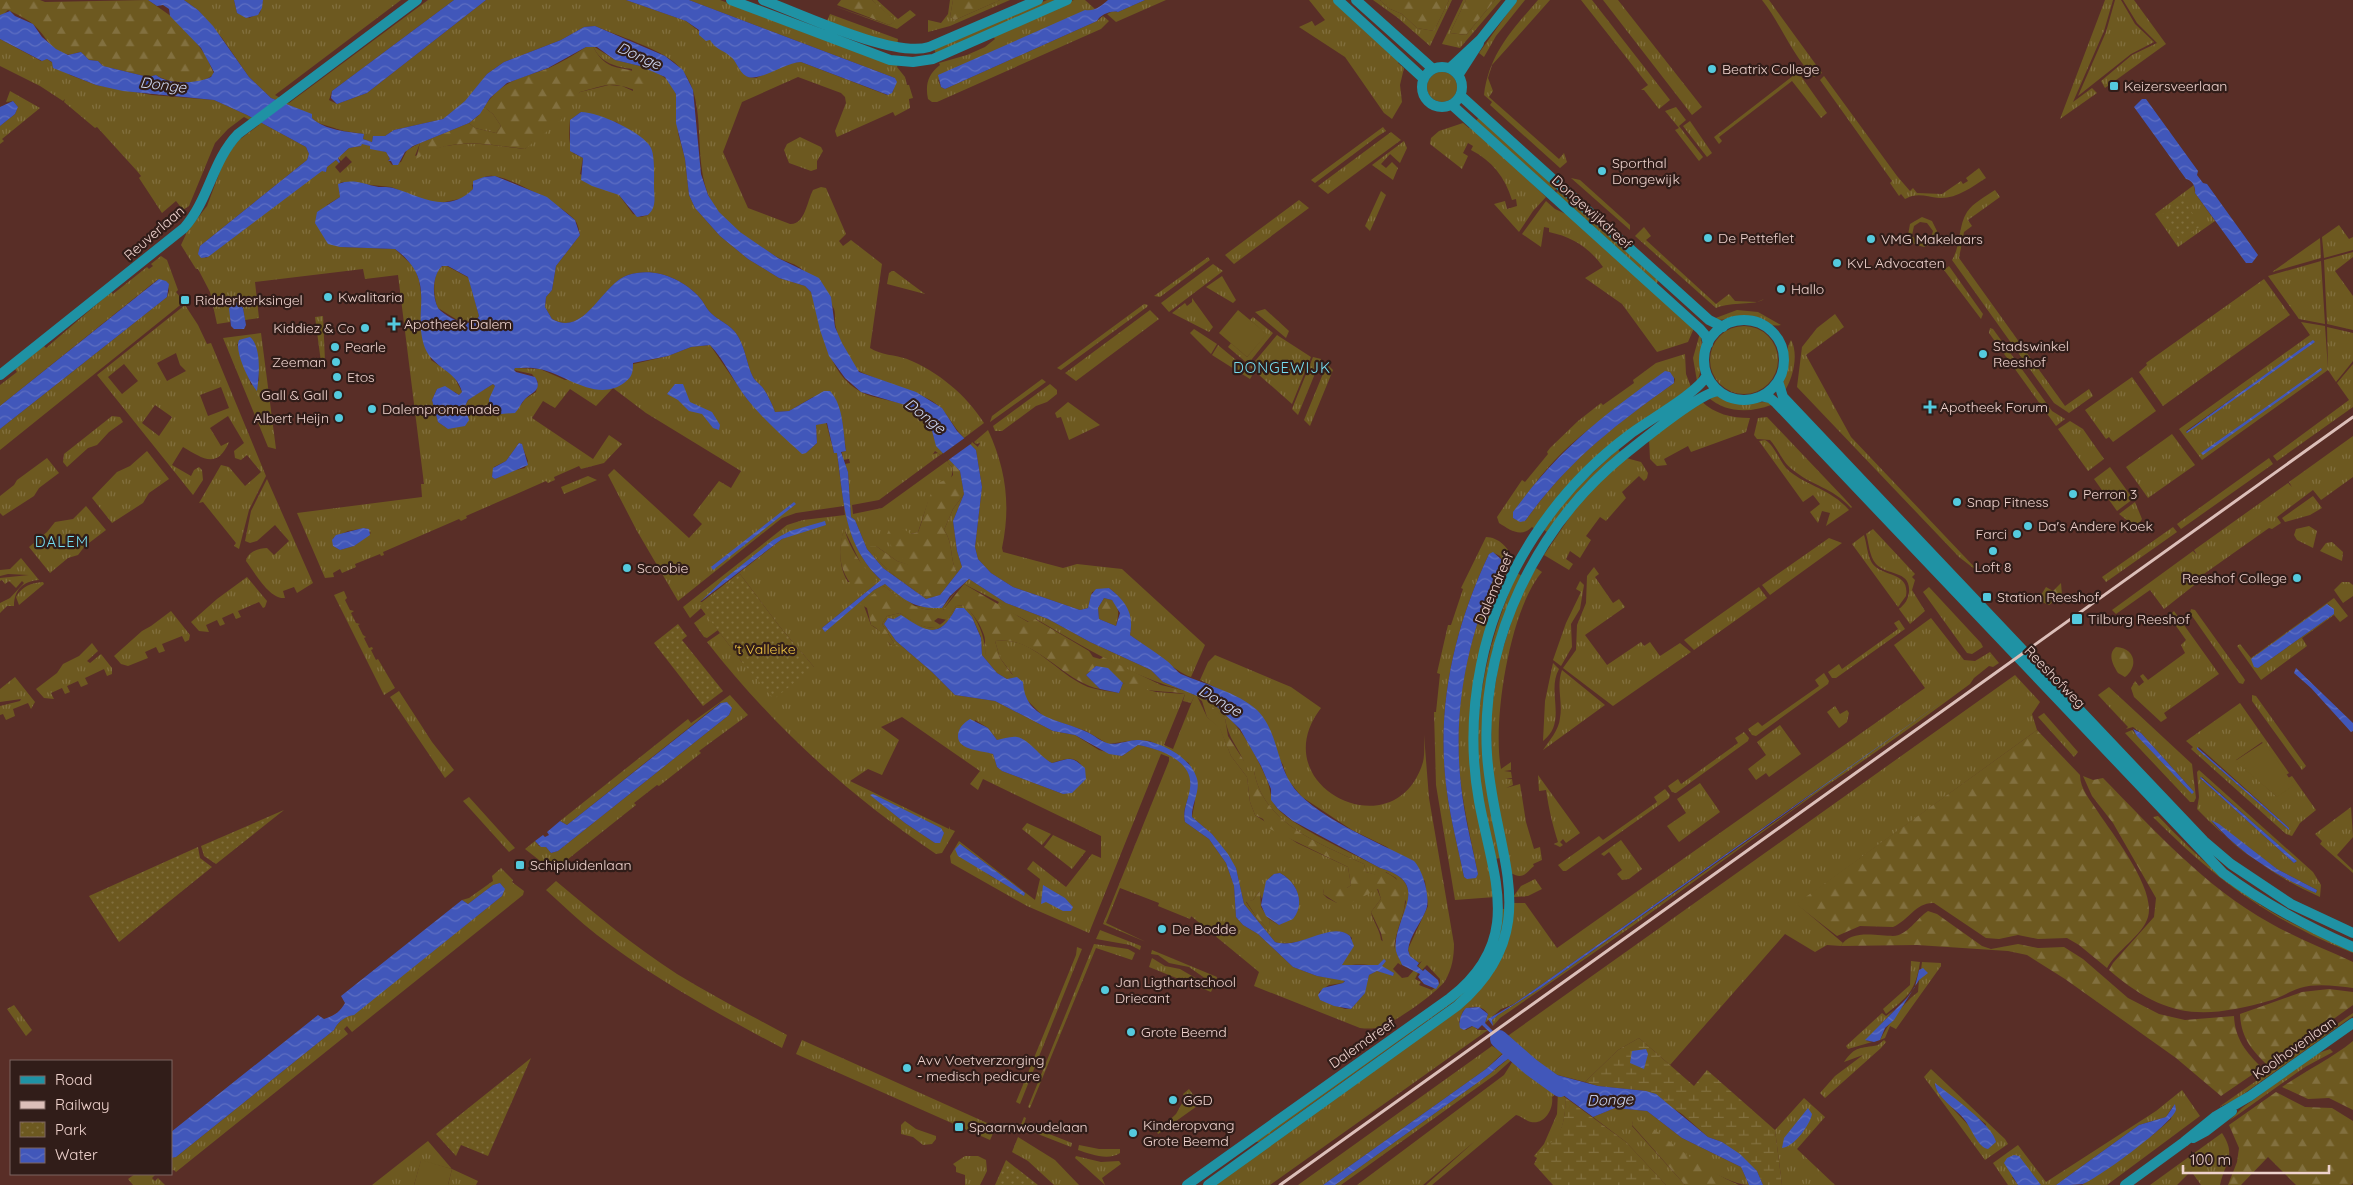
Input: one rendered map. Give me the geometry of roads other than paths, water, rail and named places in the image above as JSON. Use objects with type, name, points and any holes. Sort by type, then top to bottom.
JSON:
[{"type":"street","name":"Reuverlaan","points":[[0,375],[184,228],[200,208],[228,145],[252,124],[417,0]]},
{"type":"street","points":[[731,0],[890,60],[913,62],[933,59],[1067,0]]},
{"type":"street","points":[[763,0],[882,45],[913,50],[929,47],[1038,0]]},
{"type":"street","points":[[1338,0],[1424,79]]},
{"type":"street","points":[[1356,0],[1433,69]]},
{"type":"street","points":[[1450,68],[1480,40],[1512,0]]},
{"type":"street","points":[[1459,74],[1475,51],[1480,40]]},
{"type":"street","points":[[1450,68],[1459,74],[1463,85],[1461,96],[1452,105],[1439,107],[1430,104],[1423,94],[1424,79],[1433,69],[1450,68]]},
{"type":"street","name":"Dongewijkdreef","points":[[1461,96],[1709,320],[1723,327]]},
{"type":"street","name":"Dongewijkdreef","points":[[1452,105],[1700,329],[1706,336],[1708,344]]},
{"type":"street","points":[[1748,321],[1761,324],[1772,332],[1781,347],[1784,360],[1778,380],[1771,390],[1761,396],[1739,400],[1718,391],[1707,376],[1704,359],[1708,344],[1723,327],[1735,322],[1748,321]]},
{"type":"street","name":"Dalemdreef","points":[[1187,1185],[1466,985],[1484,963],[1494,940],[1499,920],[1497,888],[1479,800],[1473,730],[1481,665],[1493,621],[1526,549],[1549,514],[1574,484],[1628,435],[1698,386],[1707,376]]},
{"type":"street","name":"Reeshofweg","points":[[1778,380],[1783,397],[2204,841],[2259,885],[2291,904],[2353,933]]},
{"type":"street","name":"Dalemdreef","points":[[1208,1185],[1450,1012],[1474,992],[1494,966],[1505,942],[1510,921],[1509,886],[1492,798],[1487,734],[1495,664],[1511,609],[1548,538],[1583,493],[1610,466],[1636,446],[1704,396],[1718,391]]},
{"type":"street","name":"Reeshofweg","points":[[1761,396],[1770,398],[1776,403],[2223,873],[2251,894],[2284,914],[2353,946]]},
{"type":"street","points":[[1497,888],[1509,886]]},
{"type":"street","name":"Koolhovenlaan","points":[[2125,1185],[2216,1116],[2250,1096],[2353,1023]]},
{"type":"water","points":[[148,0],[184,0],[198,10],[213,26],[249,77],[271,98],[312,114],[312,118],[323,125],[336,130],[364,134],[363,139],[372,142],[373,136],[385,136],[394,130],[443,119],[465,101],[487,74],[504,62],[561,40],[584,27],[595,26],[665,56],[683,70],[693,90],[701,174],[708,195],[719,212],[740,232],[778,258],[819,278],[831,297],[835,327],[859,372],[916,392],[942,408],[957,431],[976,450],[982,487],[975,547],[978,559],[991,573],[1013,587],[1080,610],[1088,608],[1091,595],[1096,589],[1109,588],[1125,603],[1128,609],[1131,621],[1130,635],[1163,658],[1181,674],[1240,698],[1257,710],[1269,726],[1285,773],[1299,794],[1329,817],[1414,861],[1417,865],[1428,899],[1426,910],[1411,939],[1408,950],[1410,956],[1419,963],[1417,966],[1423,971],[1425,969],[1438,980],[1439,984],[1436,989],[1424,984],[1418,977],[1420,974],[1402,965],[1396,951],[1396,939],[1407,903],[1408,893],[1405,883],[1397,875],[1380,868],[1293,821],[1278,809],[1271,800],[1271,789],[1261,766],[1240,729],[1212,702],[1163,682],[1151,670],[1090,642],[1048,619],[1006,603],[969,579],[950,596],[942,608],[924,607],[911,603],[885,584],[874,590],[825,632],[822,628],[881,580],[868,566],[852,536],[844,504],[837,453],[834,453],[827,423],[816,425],[817,443],[806,453],[802,454],[773,428],[753,406],[710,345],[691,347],[668,356],[633,363],[632,374],[627,381],[613,388],[603,390],[592,389],[539,369],[515,368],[516,372],[535,377],[538,385],[536,390],[525,399],[515,413],[501,414],[490,409],[489,399],[495,386],[493,384],[468,400],[465,406],[469,420],[465,426],[448,429],[438,422],[432,400],[437,389],[445,386],[459,395],[462,392],[455,379],[433,360],[425,348],[421,334],[420,285],[416,273],[408,261],[395,249],[340,247],[328,244],[315,223],[317,212],[340,197],[338,184],[355,182],[376,187],[391,187],[424,199],[444,202],[463,197],[473,189],[473,181],[495,176],[547,197],[575,220],[580,235],[556,266],[552,290],[546,297],[545,307],[552,319],[564,323],[584,316],[610,288],[628,275],[648,272],[657,273],[685,285],[700,298],[713,315],[736,333],[753,377],[765,391],[775,412],[789,411],[824,391],[830,391],[835,397],[843,428],[846,451],[841,452],[848,472],[851,517],[855,520],[867,549],[883,568],[926,599],[940,595],[962,567],[957,551],[953,521],[964,494],[960,471],[936,446],[931,427],[923,415],[905,405],[861,392],[845,378],[829,356],[820,330],[811,292],[805,286],[779,278],[748,259],[720,236],[695,208],[689,195],[685,159],[676,123],[676,94],[665,77],[640,66],[615,60],[597,47],[586,47],[548,68],[507,83],[490,98],[480,114],[469,123],[413,146],[405,152],[398,165],[393,165],[391,161],[388,161],[390,159],[386,152],[370,149],[370,146],[362,144],[361,146],[349,148],[338,158],[339,163],[336,160],[327,167],[326,172],[322,171],[208,257],[201,258],[198,254],[200,246],[307,160],[309,154],[306,147],[247,115],[214,100],[123,91],[96,85],[53,68],[52,62],[47,59],[42,61],[0,39],[0,15],[10,11],[15,16],[33,24],[42,37],[56,49],[68,55],[81,52],[89,60],[98,61],[103,66],[148,77],[156,75],[168,81],[190,82],[211,77],[214,72],[201,48],[170,16],[169,9],[163,5],[157,6]],"holes":[[[442,266],[448,266],[468,277],[479,316],[476,321],[472,323],[461,322],[446,315],[438,308],[434,286],[436,275]],[[1104,598],[1112,600],[1120,613],[1116,626],[1099,619],[1098,608]]]},
{"type":"water","points":[[234,0],[263,0],[262,8],[258,15],[246,18],[237,13]]},
{"type":"water","points":[[454,0],[486,0],[367,93],[337,104],[331,98],[332,91]]},
{"type":"water","points":[[626,0],[689,0],[895,78],[897,82],[892,93],[888,95],[801,62],[757,77],[746,76],[731,57],[715,46],[710,40],[706,41],[699,35],[699,30],[686,21]]},
{"type":"water","points":[[1108,0],[1145,0],[1118,12],[1106,13],[1097,21],[945,89],[941,87],[938,75],[1085,10],[1095,9]]},
{"type":"water","points":[[2142,99],[2146,99],[2198,171],[2197,175],[2203,183],[2207,184],[2258,255],[2252,263],[2246,263],[2195,193],[2193,184],[2186,179],[2134,107]]},
{"type":"water","points":[[13,101],[18,107],[15,114],[0,126],[0,107]]},
{"type":"water","points":[[581,112],[609,119],[620,124],[640,136],[651,148],[654,161],[654,202],[653,209],[648,215],[637,217],[619,195],[592,186],[581,180],[583,158],[570,151],[570,120]]},
{"type":"water","points":[[159,279],[169,284],[167,297],[0,429],[0,406]]},
{"type":"water","points":[[236,302],[243,308],[246,325],[244,329],[234,329],[231,326],[229,308]]},
{"type":"water","points":[[250,337],[254,342],[258,355],[257,391],[246,374],[240,359],[238,345],[239,340]]},
{"type":"water","points":[[2313,340],[2315,342],[2186,432]]},
{"type":"water","points":[[2321,368],[2322,370],[2203,455],[2201,453]]},
{"type":"water","points":[[1665,371],[1670,372],[1674,378],[1674,383],[1612,429],[1594,445],[1558,480],[1525,521],[1520,522],[1513,518],[1513,512],[1530,490],[1565,452],[1601,419]]},
{"type":"water","points":[[675,384],[683,384],[690,402],[712,412],[720,425],[719,430],[713,428],[702,414],[689,411],[678,400],[667,394]]},
{"type":"water","points":[[519,443],[522,444],[528,465],[495,479],[492,477],[493,468],[506,461]]},
{"type":"water","points":[[794,502],[796,504],[713,570],[711,567]]},
{"type":"water","points":[[825,521],[826,525],[782,539],[700,602],[723,580],[773,540],[790,531]]},
{"type":"water","points":[[363,528],[369,529],[370,535],[354,546],[340,550],[333,546],[332,540],[336,535]]},
{"type":"water","points":[[1493,552],[1502,560],[1480,614],[1472,642],[1461,698],[1459,756],[1462,796],[1478,874],[1476,878],[1467,879],[1464,877],[1446,788],[1444,718],[1452,662],[1459,634],[1477,580],[1489,554]]},
{"type":"water","points":[[2327,604],[2334,609],[2334,614],[2258,668],[2254,667],[2251,659]]},
{"type":"water","points":[[956,608],[964,608],[972,617],[981,638],[982,655],[997,673],[1007,679],[1017,677],[1023,682],[1025,695],[1037,711],[1087,732],[1107,743],[1114,744],[1137,740],[1154,743],[1172,750],[1187,762],[1198,781],[1192,817],[1212,834],[1228,854],[1236,868],[1244,904],[1275,942],[1295,942],[1334,931],[1342,932],[1350,936],[1354,946],[1342,965],[1378,965],[1384,959],[1386,961],[1382,966],[1394,973],[1393,976],[1377,971],[1369,975],[1365,993],[1351,1009],[1334,1006],[1320,1000],[1318,995],[1323,988],[1345,981],[1317,976],[1293,967],[1258,934],[1243,925],[1236,917],[1234,886],[1226,863],[1209,839],[1185,822],[1184,813],[1190,788],[1190,778],[1187,770],[1181,763],[1156,749],[1138,745],[1122,756],[1109,754],[1075,735],[1053,731],[995,701],[955,695],[896,641],[884,624],[888,618],[894,619],[901,615],[925,629],[938,629],[950,618]]},
{"type":"water","points":[[1096,666],[1108,668],[1123,683],[1119,693],[1100,689],[1086,675]]},
{"type":"water","points":[[2296,668],[2353,723],[2353,731],[2351,732],[2311,688],[2294,673]]},
{"type":"water","points":[[1947,698],[1539,989],[1498,1015],[1492,1020],[1493,1026],[1488,1019],[1514,1004]]},
{"type":"water","points":[[727,702],[732,708],[729,715],[558,851],[551,853],[546,847],[541,847],[535,841],[543,835],[545,837],[549,835],[547,832],[560,821],[567,825],[721,703]]},
{"type":"water","points":[[970,719],[988,728],[997,740],[1012,737],[1021,738],[1052,763],[1066,759],[1076,761],[1085,768],[1086,779],[1072,793],[1063,794],[1002,771],[997,767],[993,754],[966,747],[959,740],[959,730]]},
{"type":"water","points":[[2133,729],[2141,733],[2194,792],[2192,794],[2137,736]]},
{"type":"water","points":[[2197,747],[2289,828],[2289,830],[2197,749]]},
{"type":"water","points":[[2201,777],[2297,861],[2294,863]]},
{"type":"water","points":[[873,794],[941,828],[944,833],[940,843],[935,843],[905,823],[870,795]]},
{"type":"water","points":[[2211,820],[2219,824],[2277,869],[2317,890],[2316,893],[2273,871],[2246,853]]},
{"type":"water","points":[[960,844],[1025,893],[1024,896],[958,856],[955,849]]},
{"type":"water","points":[[1280,873],[1295,887],[1298,893],[1299,906],[1293,919],[1279,925],[1266,916],[1261,905],[1266,881],[1274,874]]},
{"type":"water","points":[[500,883],[505,889],[502,896],[354,1015],[342,1020],[334,1030],[176,1157],[172,1158],[172,1131],[318,1015],[324,1019],[336,1013],[345,1003],[341,996],[462,900],[468,904],[493,885]]},
{"type":"water","points":[[1043,885],[1065,898],[1073,907],[1071,911],[1063,911],[1046,902],[1041,904]]},
{"type":"water","points":[[1923,968],[1928,973],[1915,986],[1919,970]]},
{"type":"water","points":[[1912,991],[1894,1020],[1885,1028],[1880,1040],[1874,1042],[1865,1040],[1907,998]]},
{"type":"water","points":[[1479,1007],[1488,1014],[1485,1023],[1502,1040],[1518,1051],[1491,1073],[1335,1185],[1323,1185],[1486,1069],[1503,1054],[1504,1046],[1482,1025],[1478,1029],[1472,1026],[1464,1030],[1460,1028],[1461,1017],[1466,1008]]},
{"type":"water","points":[[1646,1049],[1648,1054],[1644,1069],[1630,1063],[1632,1051]]},
{"type":"water","points":[[1546,1072],[1598,1086],[1646,1091],[1656,1094],[1708,1137],[1722,1142],[1740,1154],[1757,1171],[1763,1185],[1749,1185],[1741,1167],[1682,1138],[1647,1111],[1615,1108],[1593,1117],[1540,1078]]},
{"type":"water","points":[[1935,1083],[1979,1119],[1993,1135],[1996,1142],[1988,1149],[1984,1148],[1964,1119],[1938,1093]]},
{"type":"water","points":[[2175,1104],[2176,1110],[2162,1127],[2104,1172],[2083,1184],[2056,1185],[2139,1125],[2166,1117]]},
{"type":"water","points":[[1808,1108],[1812,1114],[1805,1129],[1796,1140],[1787,1147],[1782,1148],[1784,1138]]},
{"type":"water","points":[[2014,1155],[2019,1156],[2041,1185],[2018,1185],[2004,1163],[2007,1158]]},
{"type":"waterway","name":"Donge","points":[[1499,1039],[1531,1067],[1560,1088]]},
{"type":"railway","points":[[1280,1185],[2353,417]]},
{"type":"place","name":"Beatrix College","points":[[1712,69]]},
{"type":"place","name":"Keizersveerlaan","points":[[2114,86]]},
{"type":"place","name":"Sporthal Dongewijk","points":[[1602,171]]},
{"type":"place","name":"De Petteflet","points":[[1708,238]]},
{"type":"place","name":"VMG Makelaars","points":[[1871,239]]},
{"type":"place","name":"KvL Advocaten","points":[[1837,263]]},
{"type":"place","name":"Hallo","points":[[1781,289]]},
{"type":"place","name":"Kwalitaria","points":[[328,297]]},
{"type":"place","name":"Ridderkerksingel","points":[[185,300]]},
{"type":"place","name":"Apotheek Dalem","points":[[394,324]]},
{"type":"place","name":"Kiddiez & Co","points":[[365,328]]},
{"type":"place","name":"Pearle","points":[[335,347]]},
{"type":"place","name":"Stadswinkel Reeshof","points":[[1983,354]]},
{"type":"place","name":"Zeeman","points":[[336,362]]},
{"type":"place","name":"Etos","points":[[337,377]]},
{"type":"place","name":"Gall & Gall","points":[[338,395]]},
{"type":"place","name":"Apotheek Forum","points":[[1930,407]]},
{"type":"place","name":"Dalempromenade","points":[[372,409]]},
{"type":"place","name":"Albert Heijn","points":[[339,418]]},
{"type":"place","name":"Perron 3","points":[[2073,494]]},
{"type":"place","name":"Snap Fitness","points":[[1957,502]]},
{"type":"place","name":"Da's Andere Koek","points":[[2028,526]]},
{"type":"place","name":"Farci","points":[[2017,534]]},
{"type":"place","name":"Loft 8","points":[[1993,551]]},
{"type":"place","name":"Scoobie","points":[[627,568]]},
{"type":"place","name":"Reeshof College","points":[[2297,578]]},
{"type":"place","name":"Station Reeshof","points":[[1987,597]]},
{"type":"place","name":"Tilburg Reeshof","points":[[2077,619]]},
{"type":"place","name":"Schipluidenlaan","points":[[520,865]]},
{"type":"place","name":"De Bodde","points":[[1162,929]]},
{"type":"place","name":"Jan Ligthartschool Driecant","points":[[1105,990]]},
{"type":"place","name":"Grote Beemd","points":[[1131,1032]]},
{"type":"place","name":"Avv Voetverzorging - medisch pedicure","points":[[907,1068]]},
{"type":"place","name":"GGD","points":[[1173,1100]]},
{"type":"place","name":"Spaarnwoudelaan","points":[[959,1127]]},
{"type":"place","name":"Kinderopvang Grote Beemd","points":[[1133,1133]]},
{"type":"district","name":"DONGEWIJK","points":[[1282,368]]},
{"type":"district","name":"DALEM","points":[[62,542]]},
{"type":"park label","name":"'t Valleike","points":[[765,649]]}]
